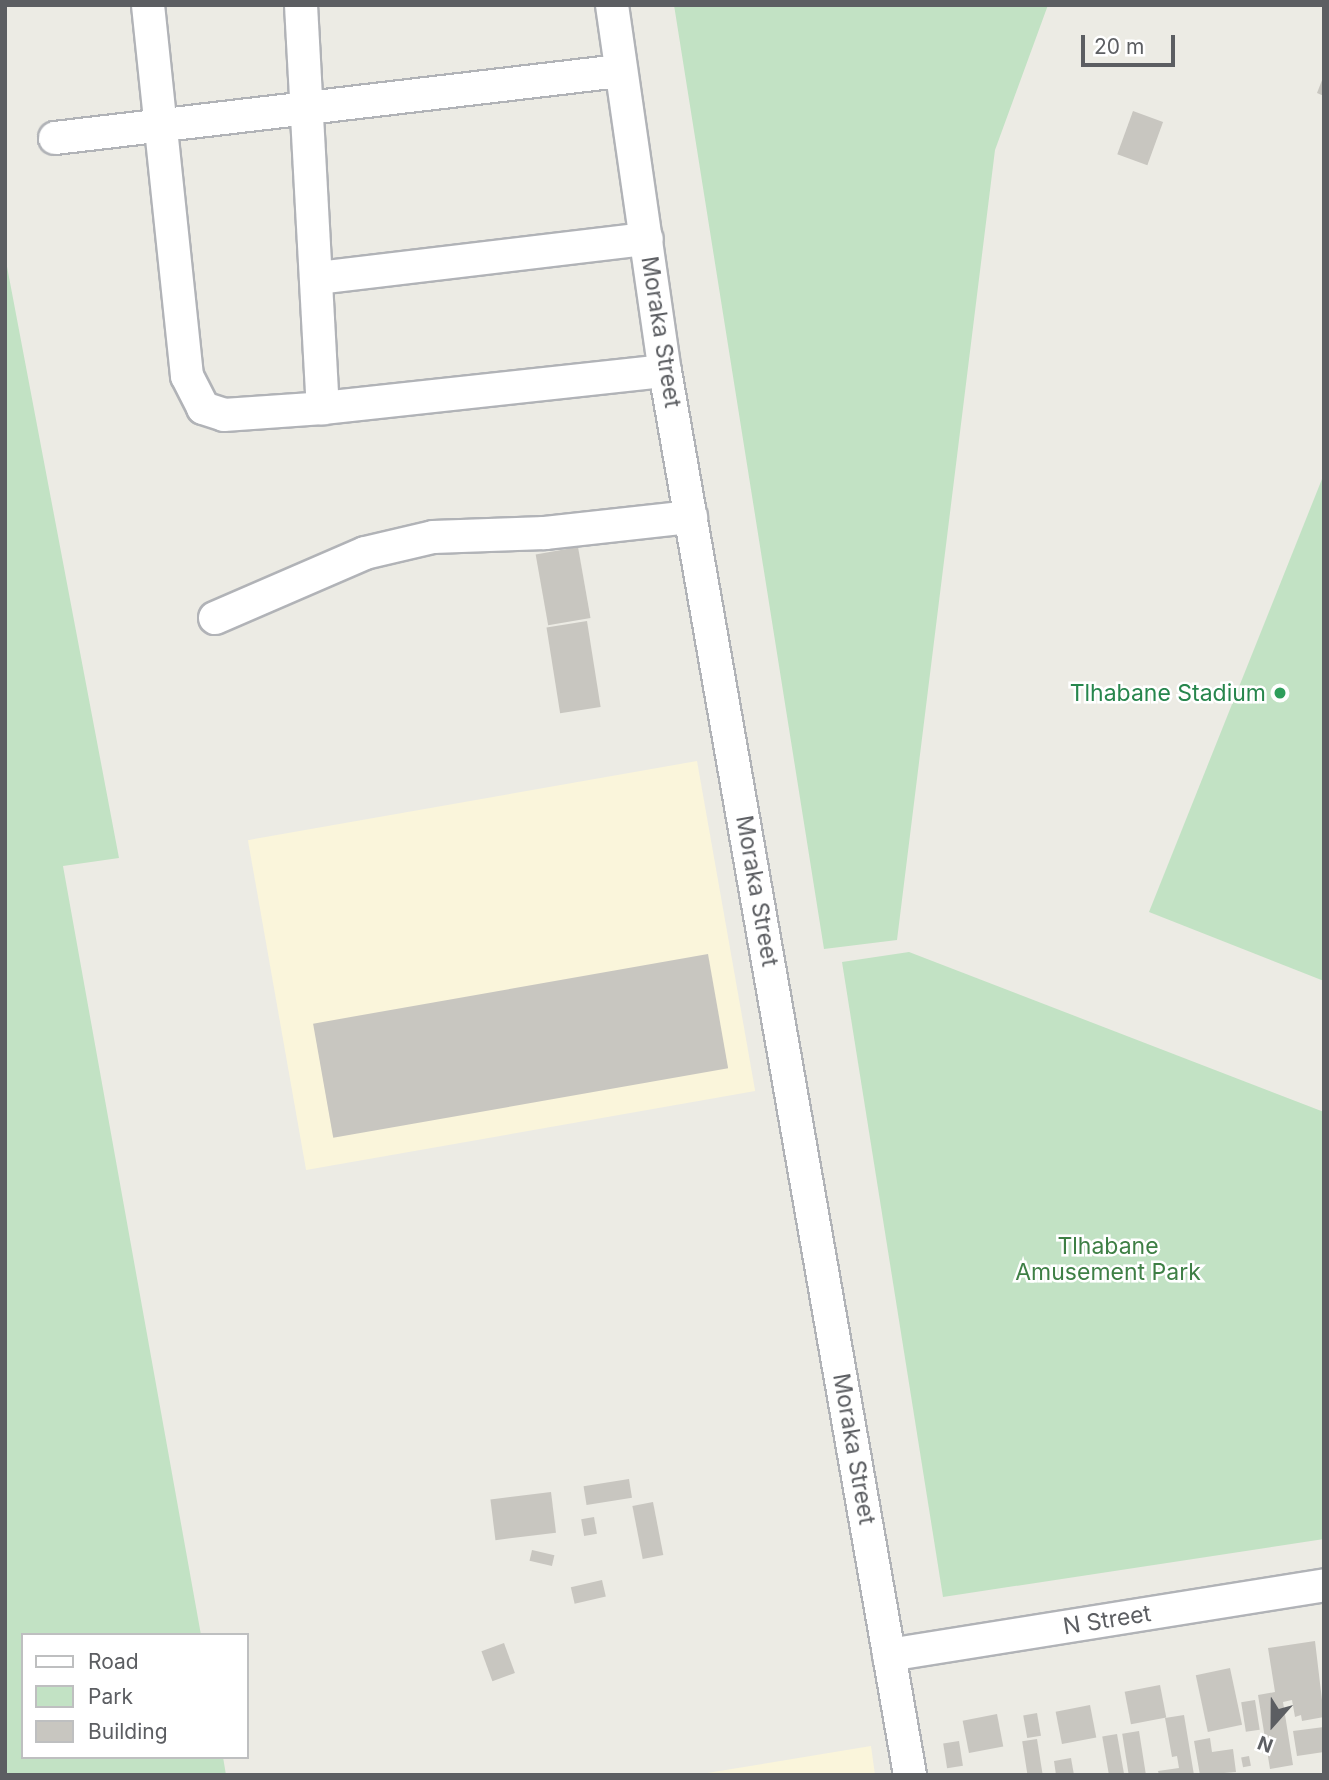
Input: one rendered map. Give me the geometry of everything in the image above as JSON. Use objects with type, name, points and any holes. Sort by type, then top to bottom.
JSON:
[{"type":"street","points":[[148,5],[187,376],[196,399],[203,408],[224,415],[323,408],[665,371]]},
{"type":"street","points":[[301,5],[323,408]]},
{"type":"street","name":"Moraka Street","points":[[611,5],[665,371],[910,1775]]},
{"type":"street","points":[[55,138],[619,71]]},
{"type":"street","points":[[318,278],[647,239]]},
{"type":"street","points":[[215,618],[365,553],[433,537],[545,533],[691,517]]},
{"type":"street","name":"N Street","points":[[889,1655],[1324,1585]]},
{"type":"shaded area","points":[[697,761],[755,1091],[306,1170],[248,840]]},
{"type":"shaded area","points":[[871,1746],[875,1775],[695,1775]]},
{"type":"green space","points":[[674,5],[1048,5],[995,150],[897,940],[824,949]]},
{"type":"green space","points":[[5,256],[119,858],[63,866],[201,1633],[21,1633],[21,1759],[223,1759],[226,1775],[5,1775]]},
{"type":"green space","name":"Tlhabane Stadium","points":[[1324,474],[1324,981],[1149,912]]},
{"type":"green space","name":"Tlhabane Amusement Park","points":[[909,952],[1324,1112],[1324,1539],[943,1597],[842,962]]},
{"type":"building","points":[[1324,75],[1324,96],[1317,93]]},
{"type":"building","points":[[1133,111],[1163,122],[1147,165],[1117,154]]},
{"type":"building","points":[[578,547],[591,618],[548,625],[536,554]]},
{"type":"building","points":[[587,621],[601,707],[560,713],[547,627]]},
{"type":"building","points":[[708,954],[728,1068],[333,1138],[313,1024]]},
{"type":"building","points":[[629,1479],[632,1498],[587,1505],[584,1486]]},
{"type":"building","points":[[551,1492],[556,1533],[495,1540],[490,1499]]},
{"type":"building","points":[[653,1502],[663,1555],[643,1559],[632,1506]]},
{"type":"building","points":[[594,1517],[597,1534],[584,1536],[581,1519]]},
{"type":"building","points":[[532,1550],[554,1555],[552,1566],[530,1561]]},
{"type":"building","points":[[602,1580],[606,1597],[575,1604],[571,1587]]},
{"type":"building","points":[[1315,1641],[1324,1717],[1302,1721],[1301,1715],[1295,1717],[1292,1700],[1283,1702],[1293,1765],[1270,1769],[1258,1695],[1275,1692],[1268,1648]]},
{"type":"building","points":[[504,1643],[515,1673],[492,1681],[481,1651]]},
{"type":"building","points":[[1230,1668],[1242,1725],[1208,1732],[1196,1675]]},
{"type":"building","points":[[1160,1685],[1166,1717],[1131,1724],[1125,1692]]},
{"type":"building","points":[[1255,1700],[1260,1730],[1246,1732],[1241,1702]]},
{"type":"building","points":[[1090,1705],[1096,1737],[1062,1744],[1056,1712]]},
{"type":"building","points":[[1037,1713],[1041,1736],[1027,1738],[1023,1715]]},
{"type":"building","points":[[997,1714],[1003,1746],[969,1753],[963,1721]]},
{"type":"building","points":[[1184,1715],[1194,1775],[1159,1775],[1158,1771],[1179,1768],[1177,1756],[1172,1757],[1165,1718]]},
{"type":"building","points":[[1324,1727],[1324,1752],[1297,1756],[1293,1731]]},
{"type":"building","points":[[1139,1731],[1146,1775],[1129,1775],[1122,1734]]},
{"type":"building","points":[[1117,1734],[1124,1775],[1109,1775],[1102,1737]]},
{"type":"building","points":[[1210,1738],[1212,1752],[1233,1749],[1236,1772],[1200,1775],[1194,1741]]},
{"type":"building","points":[[1037,1739],[1043,1775],[1028,1775],[1022,1741]]},
{"type":"building","points":[[959,1741],[963,1766],[947,1768],[943,1744]]},
{"type":"building","points":[[1249,1756],[1251,1766],[1243,1767],[1241,1758]]},
{"type":"building","points":[[1071,1758],[1074,1775],[1056,1775],[1054,1761]]},
{"type":"place","name":"Tlhabane Stadium","points":[[1280,693]]}]
